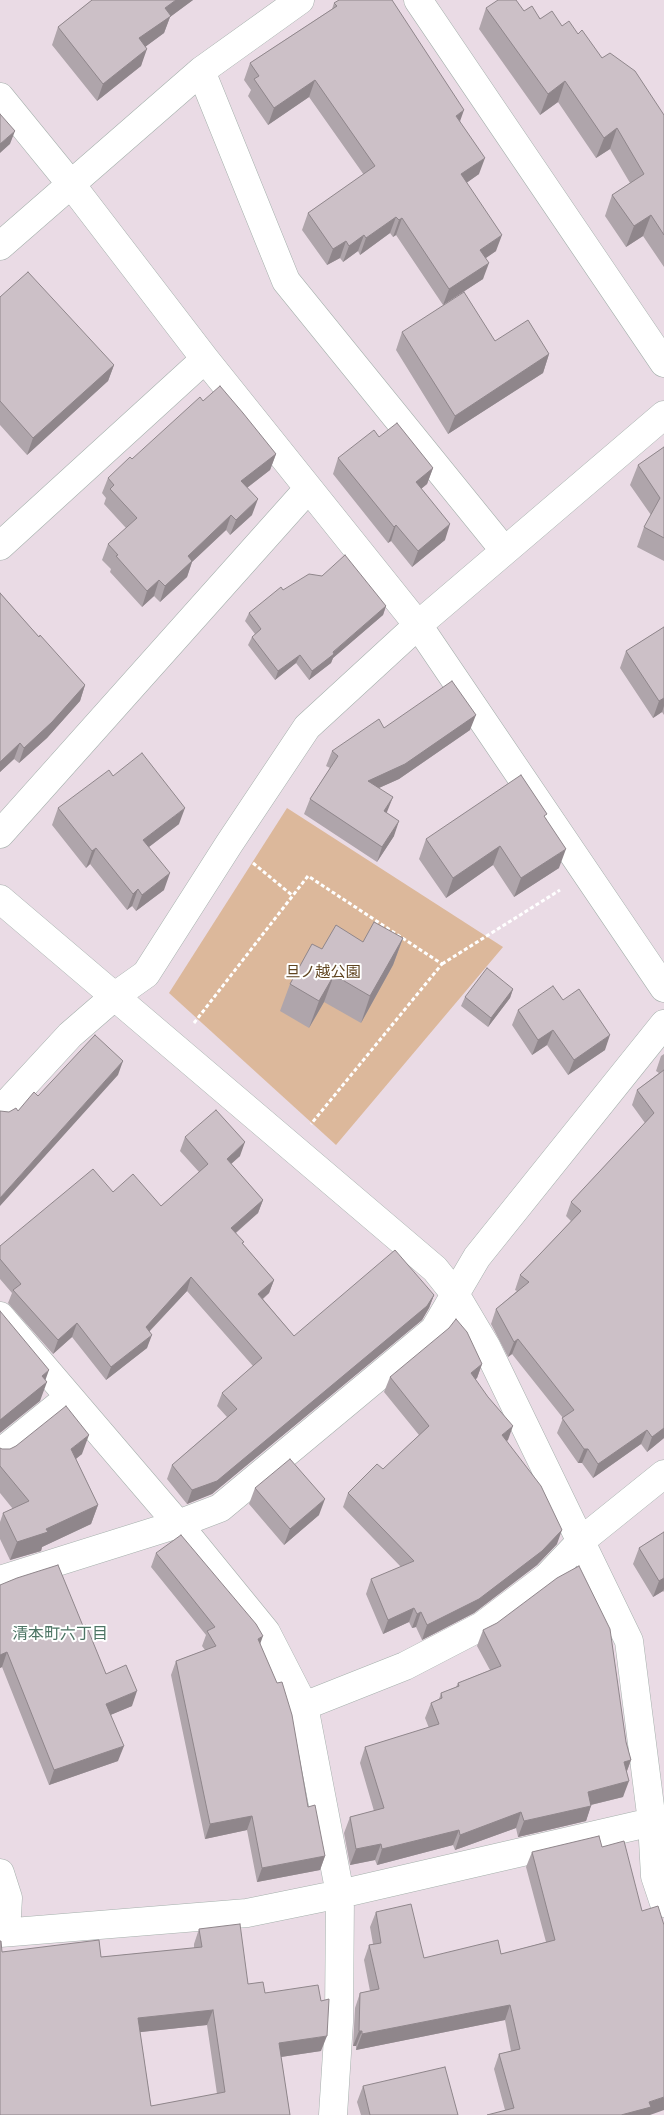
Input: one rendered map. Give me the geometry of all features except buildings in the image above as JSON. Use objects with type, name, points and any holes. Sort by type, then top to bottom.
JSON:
[{"type":"street","points":[[0,246],[70,183],[201,71],[300,0]]},
{"type":"street","points":[[418,0],[664,363]]},
{"type":"street","points":[[201,71],[286,281],[504,550]]},
{"type":"street","points":[[0,97],[70,183],[205,359],[418,625],[664,988]]},
{"type":"street","points":[[0,546],[205,359]]},
{"type":"street","points":[[0,1111],[70,1035],[115,996],[146,974],[307,727],[418,625],[664,415]]},
{"type":"street","points":[[0,834],[308,488]]},
{"type":"street","points":[[0,899],[293,1146],[435,1269],[456,1294],[487,1348],[582,1540],[629,1641],[658,1822],[655,1876],[664,1903]]},
{"type":"street","points":[[0,1580],[178,1524],[220,1508],[434,1330],[477,1257],[664,1024]]},
{"type":"street","points":[[0,1316],[178,1524],[266,1632],[304,1706],[340,1894],[339,2022],[333,2115]]},
{"type":"street","points":[[0,1453],[69,1397]]},
{"type":"street","points":[[304,1706],[405,1666],[482,1626],[547,1577],[582,1540],[664,1474]]},
{"type":"street","points":[[0,1873],[8,1898],[3,1932],[247,1913],[340,1894],[658,1822]]},
{"type":"path","points":[[229,844],[293,896]]},
{"type":"path","points":[[293,1146],[442,964],[586,874]]},
{"type":"path","points":[[175,1048],[308,876],[442,964]]},
{"type":"green space","name":"旦ノ越公園","points":[[287,808],[503,947],[336,1145],[169,993]]},
{"type":"district","name":"清本町六丁目","points":[[60,1635]]}]
